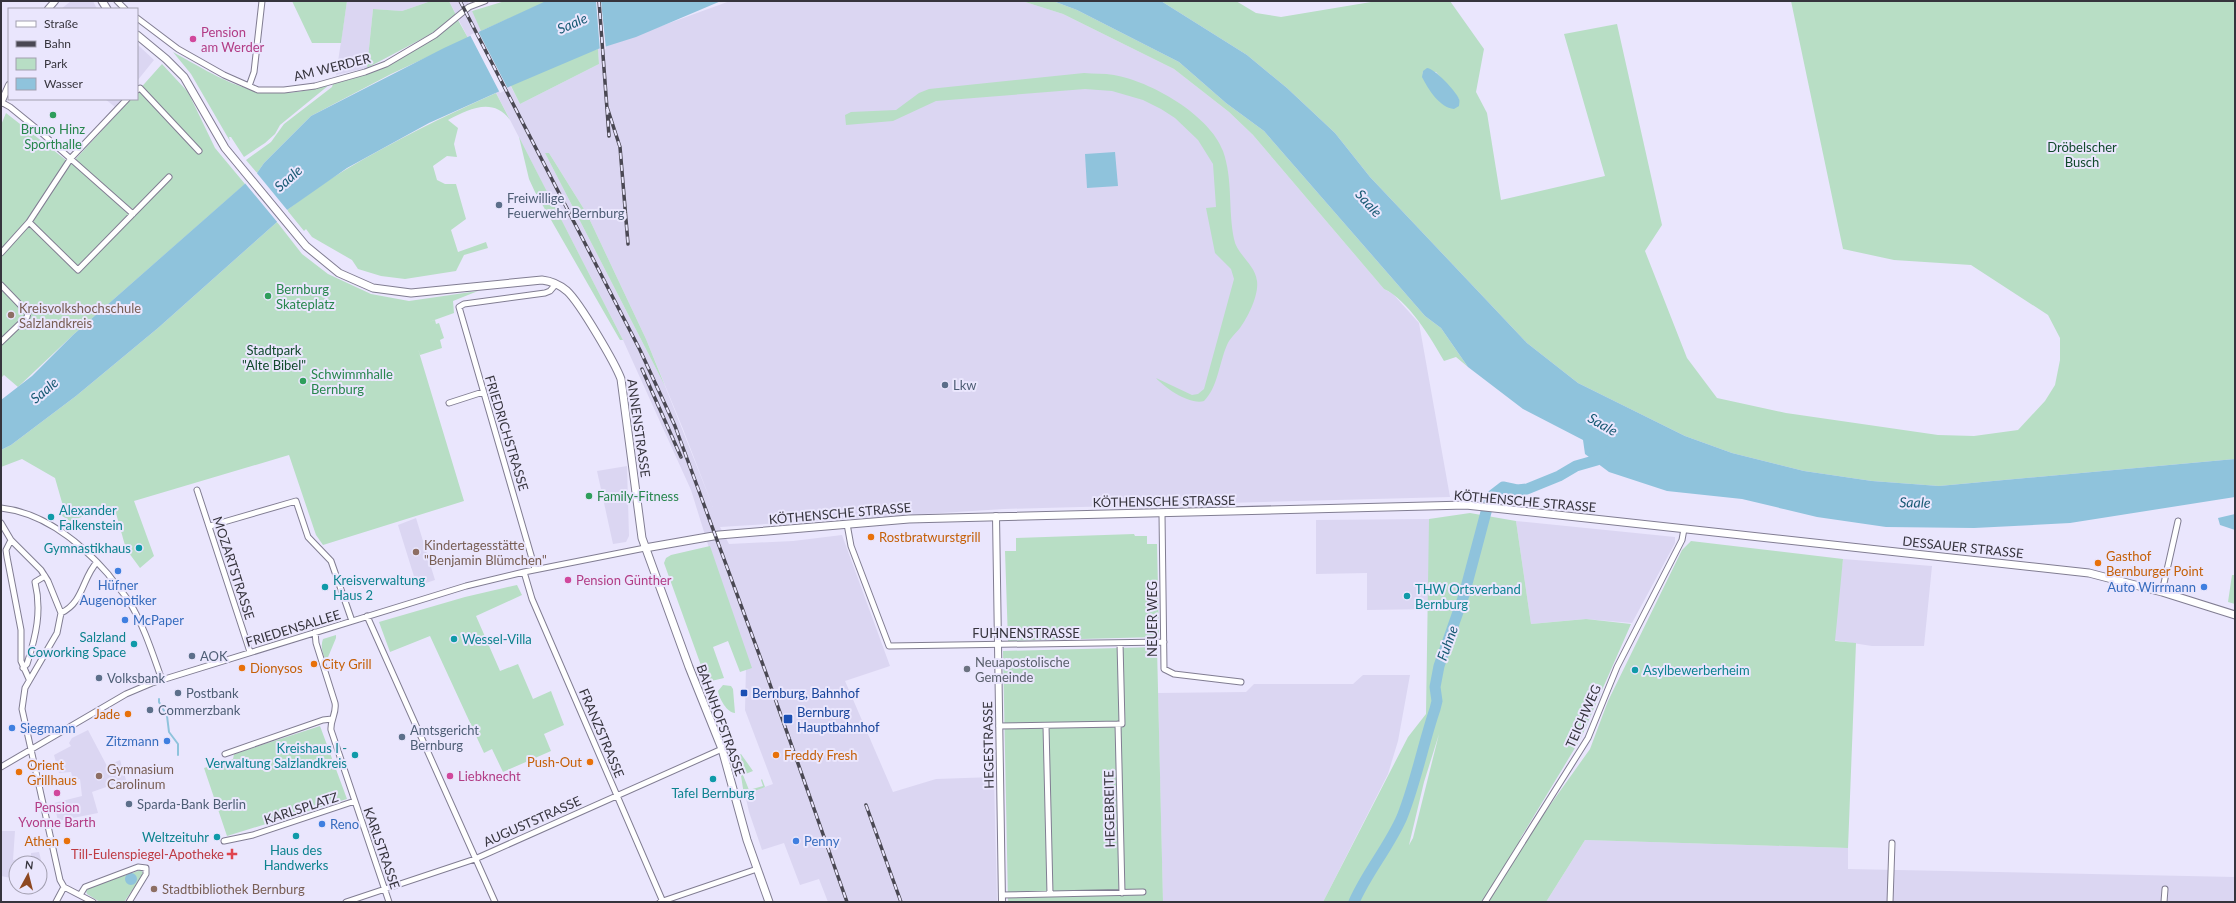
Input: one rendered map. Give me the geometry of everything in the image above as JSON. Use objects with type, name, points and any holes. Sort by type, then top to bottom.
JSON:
[{"type":"main road","name":"ANNENSTRASSE","points":[[138,36],[166,59],[184,77],[221,142],[234,159],[313,253],[339,273],[363,284],[385,290],[423,292],[537,279],[556,284],[572,297],[612,360],[621,380],[640,529],[645,548]]},
{"type":"main road","name":"KÖTHENSCHE STRASSE","points":[[645,548],[719,535],[915,519],[1476,506],[1684,529]]},
{"type":"main road","name":"DESSAUER STRASSE","points":[[1684,529],[2089,573],[2162,592],[2235,615]]},
{"type":"main road","name":"BAHNHOFSTRASSE","points":[[645,548],[689,667],[722,749],[757,869],[769,902]]},
{"type":"street","points":[[249,86],[254,72],[262,1]]},
{"type":"street","name":"AM WERDER","points":[[138,19],[188,55],[258,90],[270,90],[298,88],[365,72],[397,58],[435,35],[469,7],[485,1]]},
{"type":"street","points":[[8,87],[2,99],[133,214]]},
{"type":"street","points":[[138,89],[140,88],[199,151]]},
{"type":"street","points":[[1,253],[29,222],[71,158],[126,100]]},
{"type":"street","points":[[29,222],[78,270],[169,177]]},
{"type":"street","name":"FRIEDRICHSTRASSE","points":[[535,570],[459,310],[464,304],[544,293],[550,291],[556,284]]},
{"type":"street","points":[[1,285],[28,313],[27,317],[1,342]]},
{"type":"street","points":[[449,403],[483,392]]},
{"type":"street","name":"MOZARTSTRASSE","points":[[197,490],[250,652]]},
{"type":"street","points":[[210,526],[296,501],[308,537],[331,561],[352,621]]},
{"type":"street","points":[[1,508],[13,510],[62,531],[86,550],[132,606],[162,680]]},
{"type":"street","name":"NEUER WEG","points":[[1162,514],[1163,664],[1167,672],[1209,680],[1241,682]]},
{"type":"street","name":"HEGESTRASSE","points":[[996,516],[1002,902]]},
{"type":"street","points":[[2162,592],[2178,521]]},
{"type":"street","points":[[1,523],[11,540],[46,576],[61,613],[56,633],[24,688],[22,709],[25,730],[31,749],[56,871],[64,887],[93,902]]},
{"type":"street","name":"FUHNENSTRASSE","points":[[848,524],[851,546],[888,646],[990,644],[997,646],[1164,642]]},
{"type":"street","name":"TEICHWEG","points":[[1485,902],[1588,738],[1610,681],[1682,540],[1684,529]]},
{"type":"street","points":[[11,540],[6,550],[21,630],[23,668],[28,679]]},
{"type":"street","name":"FRIEDENSALLEE","points":[[1,767],[126,694],[162,680],[466,586],[524,572],[645,548]]},
{"type":"street","points":[[1,558],[7,557]]},
{"type":"street","points":[[61,613],[72,606],[80,597],[93,566],[97,562]]},
{"type":"street","name":"FRANZSTRASSE","points":[[524,572],[532,599],[662,902]]},
{"type":"street","points":[[23,668],[27,664],[39,618],[39,600],[35,582],[46,576]]},
{"type":"street","points":[[367,616],[495,902]]},
{"type":"street","name":"KARLSPLATZ","points":[[224,841],[253,835],[355,801],[331,730],[332,720],[336,711],[336,703],[316,643],[315,632]]},
{"type":"street","name":"HEGEBREITE","points":[[1120,643],[1122,724],[1118,724],[1122,892]]},
{"type":"street","points":[[225,754],[323,720],[332,720]]},
{"type":"street","points":[[999,726],[1118,724]]},
{"type":"street","points":[[1046,726],[1050,894]]},
{"type":"street","name":"AUGUSTSTRASSE","points":[[346,902],[475,859],[722,749]]},
{"type":"street","name":"KARLSTRASSE","points":[[355,801],[389,902]]},
{"type":"street","points":[[1890,902],[1892,843]]},
{"type":"street","points":[[80,895],[85,887],[138,867],[146,868],[146,874],[129,902]]},
{"type":"street","points":[[662,902],[757,869]]},
{"type":"street","points":[[56,902],[64,887]]},
{"type":"street","points":[[2164,902],[2165,889]]},
{"type":"street","points":[[1002,895],[1143,892]]},
{"type":"shaded area","points":[[71,1],[93,1],[96,8],[62,8]]},
{"type":"shaded area","points":[[347,1],[431,1],[402,11],[373,9],[367,68],[336,75]]},
{"type":"shaded area","points":[[449,1],[467,1],[520,104],[599,64],[598,49],[730,1],[1022,1],[1063,14],[1174,69],[1229,112],[1253,135],[1384,289],[1393,294],[1419,323],[1450,497],[1004,509],[720,527],[729,544],[793,541],[842,535],[890,666],[845,681],[893,792],[936,779],[994,777],[997,902],[828,902],[819,879],[800,885],[784,843],[762,850],[749,812],[745,794],[773,784],[745,710],[746,667],[691,490],[623,340]],"holes":[[[545,153],[549,153],[587,214],[646,339],[683,429],[713,507],[665,386]]]},
{"type":"shaded area","points":[[138,45],[154,60],[138,80]]},
{"type":"shaded area","points":[[106,100],[121,100],[115,107]]},
{"type":"shaded area","points":[[627,466],[629,536],[626,542],[613,544],[597,471]]},
{"type":"shaded area","name":"Kindertagesstätte \"Benjamin Blümchen\"","points":[[416,518],[435,580],[417,586],[398,525]]},
{"type":"shaded area","points":[[1429,519],[1431,609],[1367,610],[1367,573],[1316,574],[1316,520]]},
{"type":"shaded area","points":[[1516,521],[1675,537],[1675,543],[1632,623],[1585,619],[1531,624]]},
{"type":"shaded area","points":[[1843,559],[1932,566],[1924,646],[1872,646],[1833,640]]},
{"type":"shaded area","points":[[1363,675],[1410,675],[1398,741],[1388,774],[1323,902],[1163,902],[1158,693],[1246,692],[1254,684],[1353,684]]},
{"type":"shaded area","name":"Gymnasium Carolinum","points":[[88,730],[107,766],[120,760],[126,780],[92,792],[98,813],[58,821],[54,803],[82,796],[80,779],[73,780],[71,772],[59,773],[54,755],[71,746],[69,743],[72,738]]},
{"type":"shaded area","points":[[1,831],[15,831],[13,855],[8,855],[8,877],[1,876]]},
{"type":"shaded area","points":[[1585,840],[1848,848],[1848,869],[2235,877],[2235,902],[1546,902]]},
{"type":"shaded area","points":[[39,852],[40,855],[31,855],[31,853]]},
{"type":"green space","points":[[292,1],[347,1],[341,43],[312,43]]},
{"type":"green space","points":[[431,1],[449,1],[456,15],[431,34],[367,68],[373,9],[402,11]]},
{"type":"green space","points":[[505,1],[548,1],[481,31],[472,11]]},
{"type":"green space","points":[[1022,1],[1053,1],[1077,10],[1179,62],[1226,103],[1264,131],[1425,316],[1441,328],[1468,367],[1456,357],[1444,361],[1418,320],[1402,302],[1393,294],[1384,289],[1253,135],[1229,112],[1174,69],[1063,14]]},
{"type":"green space","name":"Dröbelscher Busch","points":[[1161,1],[1236,1],[1256,13],[1281,17],[1377,1],[1450,1],[1484,49],[1476,92],[1487,113],[1501,200],[1605,176],[1564,34],[1617,24],[1662,225],[1645,251],[1687,358],[1717,398],[1786,413],[1938,435],[1974,436],[2018,430],[2045,401],[2055,385],[2060,360],[2060,338],[2048,315],[1971,265],[1894,260],[1843,249],[1791,1],[2235,1],[2235,459],[1939,486],[1872,481],[1804,471],[1732,453],[1685,436],[1578,383],[1527,343],[1370,177],[1335,133],[1287,88],[1247,55]],"holes":[[[1423,71],[1436,72],[1459,99],[1435,89],[1423,77]]]},
{"type":"green space","points":[[458,20],[468,38],[391,74],[311,116],[264,163],[257,173],[246,160],[271,142],[284,124],[332,87],[333,84],[368,73],[399,59],[428,42]]},
{"type":"green space","points":[[598,49],[599,64],[520,104],[503,70]]},
{"type":"green space","points":[[173,52],[230,82],[265,92],[284,93],[305,91],[329,85],[280,125],[275,134],[265,143],[244,157],[231,137],[229,137],[230,141],[191,74]]},
{"type":"green space","points":[[162,64],[188,92],[215,148],[245,184],[73,335],[18,387],[4,375],[1,378],[1,125],[6,113],[71,164],[130,100],[138,100],[138,91]]},
{"type":"green space","points":[[1084,73],[1110,74],[1144,84],[1161,92],[1192,113],[1206,125],[1216,138],[1223,151],[1228,172],[1234,239],[1239,250],[1256,275],[1257,287],[1255,299],[1249,312],[1240,328],[1228,343],[1215,382],[1209,395],[1204,401],[1192,401],[1178,395],[1156,378],[1192,395],[1198,394],[1204,389],[1234,279],[1231,269],[1215,253],[1206,208],[1216,207],[1213,164],[1198,140],[1175,118],[1143,100],[1112,91],[1085,89],[936,101],[893,121],[846,125],[845,115],[851,112],[896,110],[919,93],[929,89]]},
{"type":"green space","points":[[496,93],[510,120],[496,109],[480,107],[464,112],[448,120],[458,128],[454,144],[457,157],[447,156],[433,166],[437,180],[445,184],[456,184],[466,219],[451,230],[458,252],[486,242],[488,248],[464,255],[456,271],[405,279],[381,276],[358,269],[352,260],[312,237],[306,229],[304,231],[287,210],[330,179],[363,159],[419,129]]},
{"type":"green space","points":[[519,137],[623,340],[620,340],[535,192],[529,179]]},
{"type":"green space","points":[[545,153],[549,153],[587,214],[646,339],[665,386]]},
{"type":"green space","name":"Stadtpark \"Alte Bibel\"","points":[[277,222],[302,254],[328,274],[371,294],[409,301],[478,291],[453,301],[454,313],[429,322],[435,320],[436,324],[439,323],[444,338],[440,340],[442,348],[420,355],[418,349],[464,501],[323,545],[316,535],[289,455],[134,501],[154,556],[140,568],[126,549],[114,506],[70,521],[59,514],[63,506],[55,478],[22,459],[1,467],[1,450],[11,445],[76,396],[158,328]]},
{"type":"green space","points":[[1470,513],[1516,521],[1531,624],[1586,619],[1631,624],[1581,738],[1520,839],[1528,836],[1590,749],[1608,701],[1682,550],[1691,541],[1843,559],[1835,641],[1856,643],[1848,848],[1585,840],[1546,902],[1323,902],[1408,737],[1426,714],[1429,519]],"holes":[[[1439,734],[1413,838],[1409,845],[1424,782]]]},
{"type":"green space","points":[[1134,534],[1135,536],[1147,536],[1147,544],[1157,544],[1159,634],[1156,637],[1008,641],[1005,551],[1016,551],[1016,538]]},
{"type":"green space","points":[[710,546],[752,668],[740,672],[728,641],[713,647],[724,678],[707,682],[664,563],[666,558],[671,555]]},
{"type":"green space","points":[[2232,575],[2235,575],[2235,604],[2228,602]]},
{"type":"green space","points":[[517,585],[522,595],[476,616],[500,671],[518,664],[533,699],[551,691],[564,725],[544,734],[551,751],[503,772],[492,749],[484,753],[430,636],[390,652],[379,622],[465,597]]},
{"type":"green space","points":[[336,635],[326,662],[322,648],[323,639]]},
{"type":"green space","points":[[1157,647],[1163,902],[1008,902],[1003,651]]},
{"type":"green space","points":[[723,685],[731,686],[733,689],[735,713],[726,708],[720,697],[718,691]]},
{"type":"green space","points":[[320,726],[347,799],[227,836],[204,768],[233,759],[234,754]]},
{"type":"green space","points":[[741,754],[753,771],[743,775],[749,790],[763,786],[762,779],[765,787],[744,795],[738,756]]},
{"type":"green space","points":[[141,870],[144,874],[124,902],[100,902],[87,894],[86,891],[90,887]]},
{"type":"water","name":"Saale","points":[[546,1],[721,1],[636,37],[598,49],[511,86],[429,123],[347,168],[287,210],[277,222],[158,328],[76,396],[11,445],[1,450],[1,400],[32,376],[73,335],[257,173],[264,163],[311,116],[444,48]]},
{"type":"water","name":"Saale","points":[[1053,1],[1161,1],[1247,55],[1287,88],[1335,133],[1370,177],[1527,343],[1578,383],[1685,436],[1732,453],[1804,471],[1872,481],[1939,486],[2235,459],[2235,497],[2070,523],[1974,528],[1886,527],[1817,517],[1742,499],[1667,491],[1609,472],[1585,454],[1583,440],[1523,409],[1468,367],[1441,328],[1425,316],[1264,131],[1226,103],[1179,62],[1077,10]]},
{"type":"water","points":[[1427,68],[1435,72],[1454,91],[1459,100],[1459,106],[1454,109],[1449,108],[1439,102],[1422,77],[1423,71]]},
{"type":"water","points":[[1115,152],[1118,186],[1087,188],[1085,154]]},
{"type":"water","points":[[2235,514],[2235,530],[2220,525],[2218,518]]},
{"type":"water","points":[[129,873],[133,873],[137,879],[133,885],[129,885],[125,881],[125,877]]},
{"type":"pier","points":[[596,1],[601,1],[606,49],[600,51]]},
{"type":"pier","points":[[478,31],[508,89],[500,93],[470,35]]},
{"type":"pier","points":[[256,172],[288,211],[278,223],[244,182]]},
{"type":"waterway","name":"Fuhne","points":[[1354,902],[1365,880],[1397,828],[1407,804],[1437,701],[1435,687],[1439,666],[1464,595],[1490,497],[1503,487],[1517,490],[1527,489],[1559,476],[1576,466],[1597,460],[1604,452]]},
{"type":"waterway","points":[[159,699],[159,702],[167,716],[169,732],[178,744],[178,755]]},
{"type":"railway","points":[[460,1],[640,350],[675,426],[766,673],[847,902]]},
{"type":"railway","points":[[599,1],[609,136]]},
{"type":"railway","points":[[607,107],[620,147],[628,244]]},
{"type":"railway","points":[[642,369],[681,457]]},
{"type":"railway","points":[[866,805],[901,902]]},
{"type":"place","name":"Pension am Werder","points":[[193,39]]},
{"type":"place","name":"Bruno Hinz Sporthalle","points":[[53,115]]},
{"type":"place","name":"Freiwillige Feuerwehr Bernburg","points":[[499,205]]},
{"type":"place","name":"Bernburg Skateplatz","points":[[268,296]]},
{"type":"place","name":"Kreisvolkshochschule Salzlandkreis","points":[[11,315]]},
{"type":"place","name":"Schwimmhalle Bernburg","points":[[303,381]]},
{"type":"place","name":"Lkw","points":[[945,385]]},
{"type":"place","name":"Family-Fitness","points":[[589,496]]},
{"type":"place","name":"Alexander Falkenstein","points":[[51,517]]},
{"type":"place","name":"Rostbratwurstgrill","points":[[871,537]]},
{"type":"place","name":"Gymnastikhaus","points":[[139,548]]},
{"type":"place","name":"Kindertagesstätte \"Benjamin Blümchen\"","points":[[416,552]]},
{"type":"place","name":"Gasthof Bernburger Point","points":[[2098,563]]},
{"type":"place","name":"Hüfner Augenoptiker","points":[[118,571]]},
{"type":"place","name":"Pension Günther","points":[[568,580]]},
{"type":"place","name":"Kreisverwaltung Haus 2","points":[[325,587]]},
{"type":"place","name":"Auto Wirrmann","points":[[2204,587]]},
{"type":"place","name":"THW Ortsverband Bernburg","points":[[1407,596]]},
{"type":"place","name":"McPaper","points":[[125,620]]},
{"type":"place","name":"Wessel-Villa","points":[[454,639]]},
{"type":"place","name":"Salzland Coworking Space","points":[[134,644]]},
{"type":"place","name":"AOK","points":[[192,656]]},
{"type":"place","name":"City Grill","points":[[314,664]]},
{"type":"place","name":"Dionysos","points":[[242,668]]},
{"type":"place","name":"Neuapostolische Gemeinde","points":[[967,669]]},
{"type":"place","name":"Asylbewerberheim","points":[[1635,670]]},
{"type":"place","name":"Volksbank","points":[[99,678]]},
{"type":"place","name":"Postbank","points":[[178,693]]},
{"type":"place","name":"Bernburg, Bahnhof","points":[[744,693]]},
{"type":"place","name":"Commerzbank","points":[[150,710]]},
{"type":"place","name":"Jade","points":[[128,714]]},
{"type":"place","name":"Bernburg Hauptbahnhof","points":[[788,719]]},
{"type":"place","name":"Siegmann","points":[[12,728]]},
{"type":"place","name":"Amtsgericht Bernburg","points":[[402,737]]},
{"type":"place","name":"Zitzmann","points":[[167,741]]},
{"type":"place","name":"Kreishaus I - Verwaltung Salzlandkreis","points":[[355,755]]},
{"type":"place","name":"Freddy Fresh","points":[[776,755]]},
{"type":"place","name":"Push-Out","points":[[590,762]]},
{"type":"place","name":"Orient Grillhaus","points":[[19,772]]},
{"type":"place","name":"Gymnasium Carolinum","points":[[99,776]]},
{"type":"place","name":"Liebknecht","points":[[450,776]]},
{"type":"place","name":"Tafel Bernburg","points":[[713,779]]},
{"type":"place","name":"Pension Yvonne Barth","points":[[57,793]]},
{"type":"place","name":"Sparda-Bank Berlin","points":[[129,804]]},
{"type":"place","name":"Reno","points":[[322,824]]},
{"type":"place","name":"Haus des Handwerks","points":[[296,836]]},
{"type":"place","name":"Weltzeituhr","points":[[217,837]]},
{"type":"place","name":"Athen","points":[[67,841]]},
{"type":"place","name":"Penny","points":[[796,841]]},
{"type":"place","name":"Till-Eulenspiegel-Apotheke","points":[[232,854]]},
{"type":"place","name":"Stadtbibliothek Bernburg","points":[[154,889]]}]
